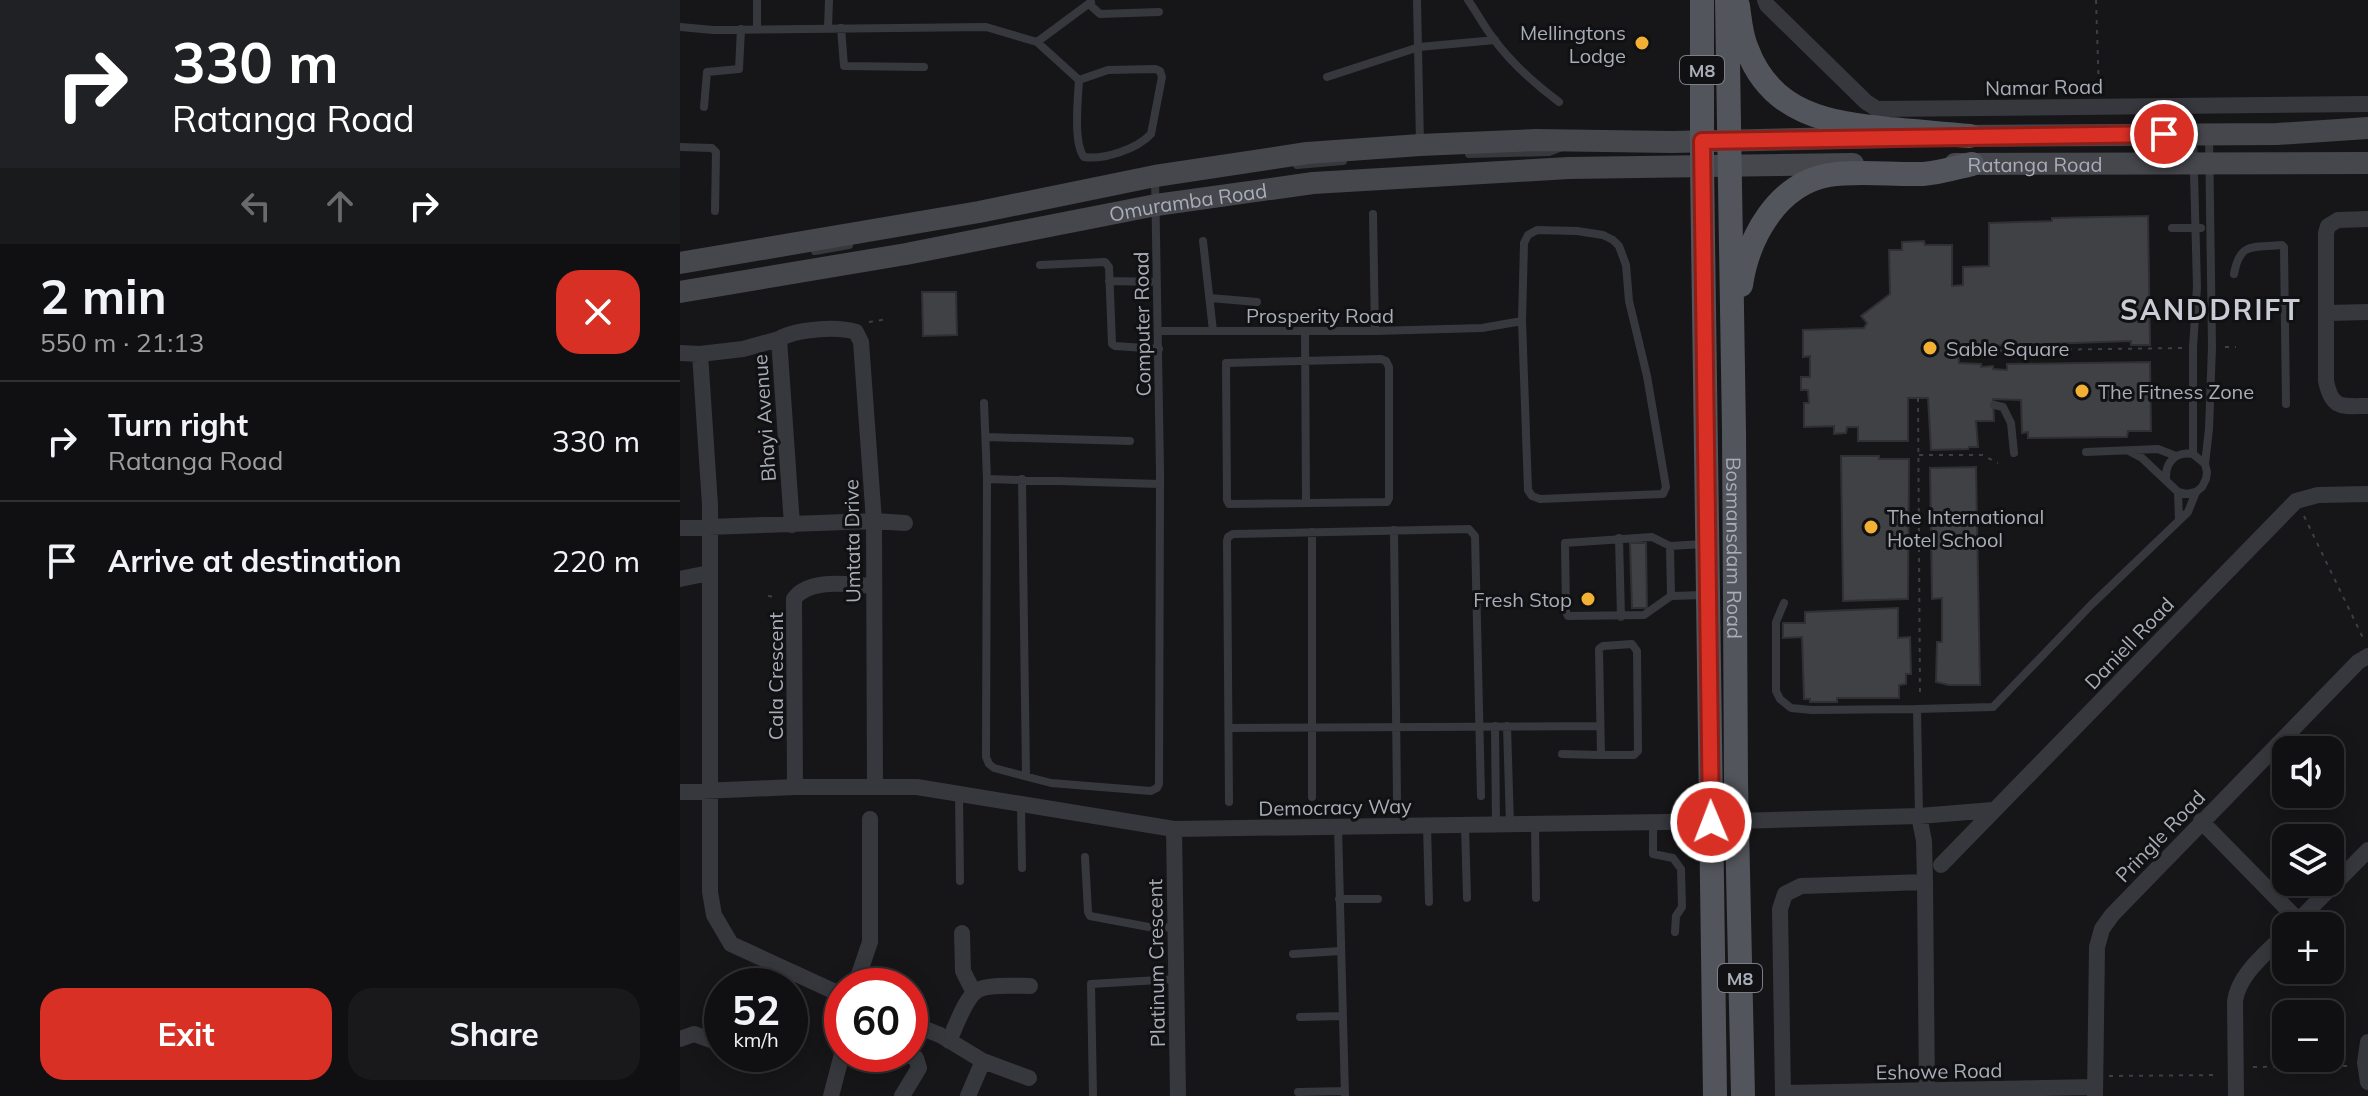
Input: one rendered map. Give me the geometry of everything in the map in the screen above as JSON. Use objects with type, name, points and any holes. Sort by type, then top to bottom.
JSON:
[{"type":"main road","name":"Bosmansdam Road","points":[[1702,0],[1715,1096]]},
{"type":"main road","name":"Bosmansdam Road","points":[[1727,0],[1736,821],[1743,1096]]},
{"type":"main road","points":[[1737,0],[1746,48],[1769,86],[1782,99],[1807,113],[1849,125],[1970,136]]},
{"type":"main road","name":"Ratanga Road","points":[[1702,141],[2277,134],[2368,128]]},
{"type":"main road","name":"Omuramba Road","points":[[680,292],[906,254],[1157,188],[1307,153],[1536,140],[1702,141]]},
{"type":"main road","name":"Ratanga Road","points":[[1702,166],[2368,163]]},
{"type":"main road","points":[[1733,346],[1747,255],[1756,235],[1783,199],[1828,175],[1935,173],[1972,164]]},
{"type":"main road","name":"Omuramba Road","points":[[680,263],[1061,195],[1569,168],[1702,166]]},
{"type":"street","name":"Namar Road","points":[[1765,0],[1866,102],[1877,109],[2368,104]]},
{"type":"street","points":[[2368,219],[2338,220],[2328,226],[2326,233],[2326,381],[2329,395],[2334,402],[2343,406],[2368,406]]},
{"type":"street","points":[[2328,313],[2368,312]]},
{"type":"street","name":"Bhayi Avenue","points":[[792,525],[779,339],[805,332],[844,329],[856,332]]},
{"type":"street","name":"Umtata Drive","points":[[856,332],[861,342],[874,521],[875,787]]},
{"type":"street","points":[[680,353],[743,349],[779,339]]},
{"type":"street","points":[[700,354],[710,505],[710,892],[714,915],[731,944],[824,987]]},
{"type":"street","points":[[2296,501],[2308,496],[2368,494]]},
{"type":"street","name":"Daniell Road","points":[[1941,865],[2296,501]]},
{"type":"street","points":[[680,528],[874,521],[905,523]]},
{"type":"street","points":[[680,579],[709,573]]},
{"type":"street","name":"Cala Crescent","points":[[795,787],[794,599],[808,588],[873,586]]},
{"type":"street","name":"Pringle Road","points":[[2095,1087],[2097,947],[2102,929],[2201,821],[2358,662],[2368,656]]},
{"type":"street","name":"Democracy Way","points":[[680,792],[795,787],[917,787],[1174,829],[1711,822],[1919,816],[1993,810]]},
{"type":"street","points":[[1919,816],[1924,841],[1927,1094]]},
{"type":"street","points":[[861,968],[870,942],[870,819]]},
{"type":"street","points":[[2201,821],[2285,912]]},
{"type":"street","name":"Platinum Crescent","points":[[1174,829],[1178,1096]]},
{"type":"street","points":[[2306,912],[2368,850]]},
{"type":"street","points":[[1783,1095],[1780,909],[1785,894],[1801,886],[1925,882]]},
{"type":"street","points":[[962,933],[963,971],[974,993]]},
{"type":"street","points":[[2236,1096],[2237,990],[2272,948]]},
{"type":"street","points":[[949,1041],[974,993],[985,988],[1030,986]]},
{"type":"street","points":[[928,1031],[983,1061],[1029,1078]]},
{"type":"street","points":[[680,1039],[694,1034],[704,1038]]},
{"type":"street","points":[[2367,1074],[2368,1042]]},
{"type":"street","points":[[968,1096],[983,1061]]},
{"type":"street","points":[[831,1096],[837,1072]]},
{"type":"street","points":[[902,1096],[916,1072]]},
{"type":"street","name":"Eshowe Road","points":[[1783,1095],[1927,1094],[2095,1087]]},
{"type":"lane","points":[[757,0],[757,29]]},
{"type":"lane","points":[[828,28],[829,0]]},
{"type":"lane","points":[[1417,0],[1420,145]]},
{"type":"lane","points":[[1468,0],[1495,40],[1536,85],[1559,102]]},
{"type":"lane","points":[[1037,42],[1091,2],[1100,14],[1159,12]]},
{"type":"lane","points":[[680,27],[986,27],[1037,42],[1079,80],[1078,135],[1079,150],[1084,157],[1112,155],[1151,134],[1162,77],[1160,71],[1108,70],[1079,80]]},
{"type":"lane","points":[[841,28],[844,66],[924,67]]},
{"type":"lane","points":[[704,107],[707,72],[739,69],[741,29]]},
{"type":"lane","points":[[1327,77],[1419,47],[1495,40]]},
{"type":"lane","points":[[2336,129],[2346,136],[2368,137]]},
{"type":"lane","points":[[2129,450],[2178,492],[2196,492],[2206,479],[2212,347],[2210,228],[2200,134]]},
{"type":"lane","points":[[2193,454],[2197,228],[2202,164],[2200,134]]},
{"type":"lane","points":[[1465,154],[1549,152],[1574,141]]},
{"type":"lane","points":[[680,147],[712,148],[716,152],[715,211]]},
{"type":"lane","points":[[2333,162],[2347,156],[2368,154]]},
{"type":"lane","points":[[680,284],[751,274],[1178,181],[1261,168],[1348,161]]},
{"type":"lane","name":"Computer Road","points":[[984,403],[987,479],[986,757],[989,764],[1051,783],[1151,791],[1159,784],[1157,188]]},
{"type":"lane","points":[[881,239],[1036,209],[1054,202],[1061,195]]},
{"type":"lane","points":[[1373,214],[1375,331]]},
{"type":"lane","points":[[2172,228],[2210,228]]},
{"type":"lane","points":[[1543,230],[1577,231],[1603,235],[1619,246],[1626,265],[1629,301],[1647,376],[1666,487],[1663,494],[1540,499],[1530,493],[1527,484],[1522,321],[1524,243],[1531,233],[1543,230]]},
{"type":"lane","points":[[1203,241],[1213,331]]},
{"type":"lane","points":[[804,253],[866,242]]},
{"type":"lane","points":[[2234,274],[2238,256],[2245,249],[2284,247],[2286,404]]},
{"type":"lane","points":[[680,272],[757,260]]},
{"type":"lane","points":[[1040,265],[1105,262],[1109,267],[1112,344],[1159,349]]},
{"type":"lane","points":[[1109,281],[1157,282]]},
{"type":"lane","points":[[1210,298],[1257,302]]},
{"type":"lane","name":"Prosperity Road","points":[[1159,331],[1375,331],[1482,328],[1522,321]]},
{"type":"lane","points":[[1305,331],[1306,503]]},
{"type":"lane","points":[[1231,361],[1386,361],[1389,367],[1388,500],[1383,503],[1306,503],[1232,505],[1228,501],[1225,365],[1231,361]]},
{"type":"lane","points":[[1994,405],[2003,407],[2009,416],[2014,453]]},
{"type":"lane","points":[[986,437],[1130,441]]},
{"type":"lane","points":[[2086,452],[2158,449],[2176,456]]},
{"type":"lane","points":[[2166,479],[2169,462],[2176,456],[2193,454],[2205,464]]},
{"type":"lane","points":[[987,479],[1160,484]]},
{"type":"lane","points":[[1022,479],[1026,776]]},
{"type":"lane","points":[[2178,492],[2179,520]]},
{"type":"lane","points":[[1784,603],[1776,622],[1776,691],[1791,708],[1993,707],[2091,605],[2188,512],[2196,492]]},
{"type":"lane","points":[[1229,802],[1228,537],[1233,534],[1394,530],[1469,529],[1475,536],[1481,796]]},
{"type":"lane","points":[[1394,530],[1397,798]]},
{"type":"lane","points":[[1312,532],[1312,797]]},
{"type":"lane","points":[[1708,544],[1670,546],[1652,537],[1567,541],[1564,544],[1566,614],[1571,617],[1649,614],[1671,596],[1709,595]]},
{"type":"lane","points":[[1619,538],[1621,617]]},
{"type":"lane","points":[[1670,546],[1671,596]]},
{"type":"lane","points":[[1562,754],[1601,755],[1634,755],[1638,751],[1637,651],[1632,644],[1599,649],[1601,755]]},
{"type":"lane","points":[[1917,709],[1919,816]]},
{"type":"lane","points":[[1495,726],[1503,825]]},
{"type":"lane","points":[[1503,825],[1507,726]]},
{"type":"lane","points":[[1229,728],[1600,726]]},
{"type":"lane","points":[[959,794],[960,881]]},
{"type":"lane","points":[[1021,804],[1022,868]]},
{"type":"lane","points":[[1653,823],[1653,854],[1673,858],[1681,869],[1682,907],[1676,916],[1675,932]]},
{"type":"lane","points":[[1535,824],[1536,898]]},
{"type":"lane","points":[[1465,825],[1467,898]]},
{"type":"lane","points":[[1427,826],[1429,902]]},
{"type":"lane","points":[[1298,1092],[1344,1093],[1338,827]]},
{"type":"lane","points":[[1085,857],[1090,916],[1154,928],[1175,927]]},
{"type":"lane","points":[[1339,899],[1378,899]]},
{"type":"lane","points":[[1293,954],[1341,951]]},
{"type":"lane","points":[[1093,1096],[1091,984],[1176,979]]},
{"type":"lane","points":[[1300,1017],[1342,1016]]},
{"type":"path","points":[[2096,0],[2099,91],[2104,99]]},
{"type":"path","points":[[856,332],[871,321],[888,319]]},
{"type":"path","points":[[1958,351],[2170,348]]},
{"type":"path","points":[[1917,709],[1920,696],[1918,398]]},
{"type":"path","points":[[1918,455],[1982,455],[1998,463]]},
{"type":"path","points":[[2296,501],[2368,649]]},
{"type":"path","points":[[2095,1087],[2236,1071],[2367,1074]]},
{"type":"building","points":[[2148,216],[2150,345],[2131,345],[2131,341],[1958,347],[1959,363],[1993,366],[1993,369],[2007,370],[2007,364],[2150,362],[2151,431],[2128,431],[2127,437],[2028,438],[2028,432],[2022,433],[2021,400],[1993,399],[1994,421],[1976,421],[1978,447],[1931,450],[1928,398],[1908,398],[1908,441],[1858,441],[1858,427],[1847,427],[1846,433],[1834,434],[1834,426],[1804,427],[1804,403],[1809,403],[1808,390],[1801,390],[1801,377],[1810,377],[1810,356],[1803,357],[1803,330],[1864,328],[1867,323],[1861,316],[1890,294],[1889,250],[1902,250],[1902,242],[1952,245],[1952,286],[1963,285],[1963,267],[1989,266],[1989,223]]},
{"type":"building","points":[[922,292],[956,292],[957,335],[923,336]]},
{"type":"building","points":[[1841,456],[1909,459],[1908,599],[1843,601]]},
{"type":"building","points":[[1976,467],[1980,685],[1949,685],[1936,682],[1937,642],[1942,642],[1942,598],[1932,599],[1930,468]]},
{"type":"building","points":[[1630,543],[1646,543],[1647,608],[1632,608]]},
{"type":"building","points":[[1898,608],[1898,638],[1910,637],[1911,674],[1906,674],[1906,684],[1899,685],[1899,698],[1837,698],[1837,702],[1810,702],[1810,699],[1804,699],[1802,637],[1783,638],[1783,623],[1805,623],[1805,612]]},
{"type":"place","name":"Mellingtons Lodge","points":[[1642,43]]},
{"type":"place","name":"Sable Square","points":[[1930,348]]},
{"type":"place","name":"The Fitness Zone","points":[[2082,391]]},
{"type":"place","name":"The International Hotel School","points":[[1871,527]]},
{"type":"place","name":"Fresh Stop","points":[[1588,599]]},
{"type":"district","name":"SANDDRIFT","points":[[2211,309]]},
{"type":"route","points":[[1711,822],[1702,141],[2164,134]]}]
